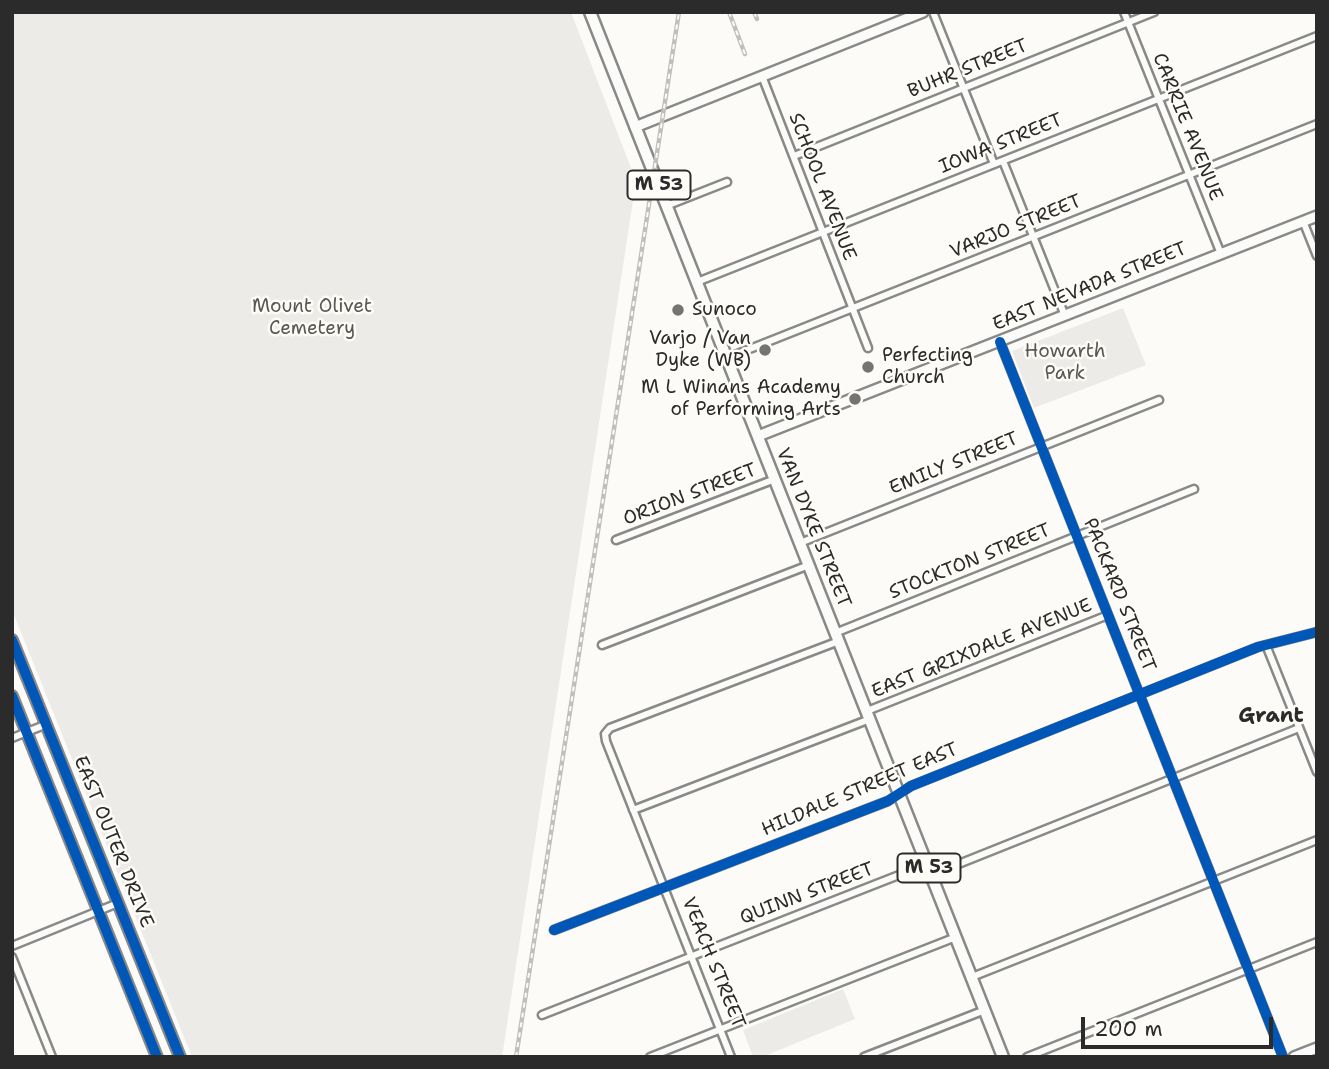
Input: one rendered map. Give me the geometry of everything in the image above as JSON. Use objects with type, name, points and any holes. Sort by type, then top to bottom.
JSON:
[{"type":"main road","name":"VAN DYKE STREET","points":[[590,12],[1003,1057]]},
{"type":"main road","points":[[635,127],[923,12]]},
{"type":"main road","name":"EAST NEVADA STREET","points":[[758,436],[1317,216]]},
{"type":"main road","name":"EAST OUTER DRIVE","points":[[12,640],[180,1057]]},
{"type":"main road","name":"EAST OUTER DRIVE","points":[[12,696],[157,1057]]},
{"type":"main road","points":[[1294,1057],[1317,1048]]},
{"type":"street","points":[[933,12],[994,164]]},
{"type":"street","name":"CARRIE AVENUE","points":[[1124,12],[1220,254]]},
{"type":"street","name":"BUHR STREET","points":[[794,156],[1154,12]]},
{"type":"street","name":"IOWA STREET","points":[[697,282],[1317,36]]},
{"type":"street","name":"SCHOOL AVENUE","points":[[762,76],[868,348]]},
{"type":"street","name":"VARJO STREET","points":[[727,358],[1317,124]]},
{"type":"street","points":[[1003,161],[1065,316]]},
{"type":"street","points":[[666,206],[727,182]]},
{"type":"street","points":[[1303,221],[1317,256]]},
{"type":"street","name":"PACKARD STREET","points":[[1000,342],[1283,1057]]},
{"type":"street","name":"EMILY STREET","points":[[800,543],[1158,400]]},
{"type":"street","name":"ORION STREET","points":[[617,540],[775,479]]},
{"type":"street","name":"STOCKTON STREET","points":[[610,729],[1194,489]]},
{"type":"street","points":[[602,645],[809,565]]},
{"type":"street","name":"EAST GRIXDALE AVENUE","points":[[634,810],[1108,615]]},
{"type":"street","name":"HILDALE STREET EAST","points":[[554,930],[888,802],[911,786],[1140,694],[1266,645],[1317,632]]},
{"type":"street","points":[[1266,645],[1317,772]]},
{"type":"street","points":[[12,738],[47,724]]},
{"type":"street","points":[[931,875],[1299,728]]},
{"type":"street","name":"VEACH STREET","points":[[610,729],[605,734],[606,741],[731,1057]]},
{"type":"street","points":[[972,977],[1317,840]]},
{"type":"street","name":"QUINN STREET","points":[[542,1015],[927,864]]},
{"type":"street","points":[[12,946],[118,903]]},
{"type":"street","points":[[650,1057],[956,937]]},
{"type":"street","points":[[1027,1057],[1317,942]]},
{"type":"street","points":[[12,957],[52,1057]]},
{"type":"street","points":[[864,1057],[985,1010]]},
{"type":"green space","name":"Mount Olivet Cemetery","points":[[12,12],[571,12],[636,181],[502,1057],[192,1057],[12,610]]},
{"type":"green space","name":"Howarth Park","points":[[1123,308],[1146,365],[1034,408],[1012,351]]},
{"type":"green space","points":[[843,989],[855,1019],[762,1057],[753,1057],[743,1030]]},
{"type":"railway","points":[[516,1057],[679,12]]},
{"type":"railway","points":[[729,12],[745,54]]},
{"type":"railway","points":[[754,12],[757,19]]},
{"type":"cycle path","points":[[1000,342],[1283,1057]]},
{"type":"cycle path","points":[[554,930],[888,801],[911,786],[1258,647],[1317,632]]},
{"type":"cycle path","points":[[12,640],[180,1057]]},
{"type":"cycle path","points":[[12,696],[157,1057]]},
{"type":"place","name":"Sunoco","points":[[678,310]]},
{"type":"place","name":"Varjo / Van Dyke (WB)","points":[[765,350]]},
{"type":"place","name":"Perfecting Church","points":[[868,367]]},
{"type":"place","name":"M L Winans Academy of Performing Arts","points":[[855,399]]},
{"type":"district","name":"Grant","points":[[1271,717]]}]
